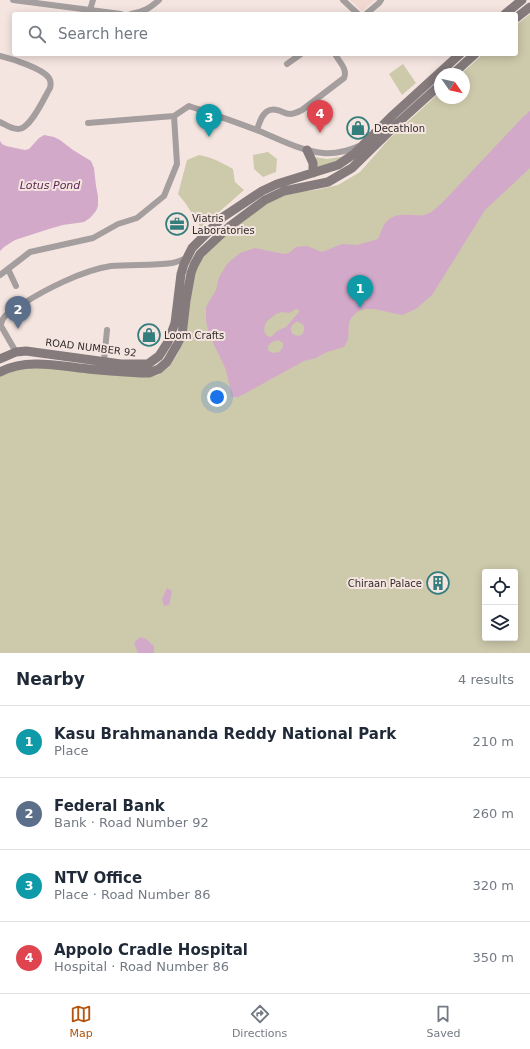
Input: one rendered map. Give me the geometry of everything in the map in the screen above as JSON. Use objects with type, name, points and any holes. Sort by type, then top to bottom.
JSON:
[{"type":"main road","points":[[507,12],[522,0]]},
{"type":"main road","points":[[518,16],[530,7]]},
{"type":"main road","name":"ROAD NUMBER 92","points":[[0,359],[16,352],[26,351],[121,364],[148,364],[159,356],[168,342],[175,323],[181,274],[192,248],[223,217],[262,191],[277,184],[338,166],[354,154],[392,115],[458,56]]},
{"type":"main road","points":[[460,68],[473,56]]},
{"type":"main road","name":"ROAD NUMBER 92","points":[[0,372],[8,368],[26,364],[43,364],[141,373],[149,373],[159,369],[167,362],[182,335],[191,273],[200,254],[230,226],[265,200],[284,191],[328,182],[352,168],[434,90]]},
{"type":"main road","points":[[307,150],[313,163],[313,174]]},
{"type":"street","points":[[13,0],[106,12]]},
{"type":"street","points":[[90,10],[93,0]]},
{"type":"street","points":[[141,12],[151,7],[159,0]]},
{"type":"street","points":[[343,0],[356,12]]},
{"type":"street","points":[[368,12],[381,0]]},
{"type":"street","points":[[0,56],[28,65],[46,75],[51,84],[27,126],[19,129],[12,128],[0,122]]},
{"type":"street","points":[[287,64],[298,56]]},
{"type":"street","points":[[258,130],[259,122],[268,111],[276,110],[288,114],[296,113],[344,78],[346,74],[345,71],[336,56]]},
{"type":"street","points":[[88,123],[174,116],[189,106],[258,130],[307,150],[324,153],[336,152],[350,150],[362,145]]},
{"type":"street","points":[[0,275],[30,252],[93,238],[118,224],[137,218],[164,196],[177,164],[174,116]]},
{"type":"street","points":[[16,352],[1,326],[1,322],[5,316],[33,298],[76,277],[104,268],[173,263],[187,258]]},
{"type":"street","points":[[173,263],[181,274]]},
{"type":"street","points":[[8,269],[16,286]]},
{"type":"street","points":[[104,362],[107,330]]},
{"type":"shaded area","points":[[350,0],[375,0],[362,11]]},
{"type":"shaded area","points":[[530,14],[530,653],[0,653],[0,376],[10,371],[39,367],[148,377],[158,375],[169,367],[185,339],[194,277],[199,263],[208,251],[227,234],[266,204],[289,193],[316,190],[338,185],[360,172],[389,139],[434,98],[434,104],[470,104],[470,68],[468,68],[481,56],[518,56],[518,23]]},
{"type":"shaded area","points":[[403,64],[416,83],[402,95],[389,74]]},
{"type":"shaded area","points":[[268,152],[277,159],[276,172],[263,177],[254,169],[253,155]]},
{"type":"shaded area","points":[[199,155],[221,162],[233,169],[235,182],[244,190],[201,228],[178,194],[187,160]]},
{"type":"shaded area","points":[[347,156],[317,169],[314,157],[327,159]]},
{"type":"water","points":[[530,111],[530,168],[485,210],[432,295],[416,309],[402,315],[374,309],[364,309],[358,311],[351,318],[349,323],[348,340],[344,347],[304,361],[238,397],[232,397],[226,370],[209,334],[206,321],[206,307],[216,290],[219,277],[227,264],[240,253],[255,248],[284,254],[289,253],[296,247],[307,246],[322,252],[342,244],[357,245],[378,239],[384,224],[392,217],[401,215],[424,215],[442,203]],"holes":[[[296,309],[299,310],[299,312],[286,327],[277,331],[271,337],[267,336],[264,331],[267,321],[276,314],[282,312],[289,313]],[[296,322],[302,324],[304,330],[300,336],[297,336],[291,332],[292,325]],[[278,340],[283,343],[282,349],[276,353],[270,352],[268,350],[268,346],[272,342]]]},
{"type":"water","name":"Lotus Pond","points":[[44,135],[60,140],[91,161],[94,168],[98,206],[90,218],[84,222],[63,225],[15,240],[0,251],[0,141],[6,146],[25,150],[29,149],[39,138]]},
{"type":"water","points":[[167,588],[172,591],[169,605],[164,606],[162,599]]},
{"type":"water","points":[[140,637],[146,639],[154,646],[154,653],[138,653],[134,643]]},
{"type":"place","name":"Decathlon","points":[[358,128]]},
{"type":"place","name":"Appolo Cradle Hospital","points":[[320,133]]},
{"type":"place","name":"NTV Office","points":[[209,137]]},
{"type":"place","name":"Viatris Laboratories","points":[[177,224]]},
{"type":"place","name":"Kasu Brahmananda Reddy National Park","points":[[360,308]]},
{"type":"place","name":"Federal Bank","points":[[18,329]]},
{"type":"place","name":"Loom Crafts","points":[[149,335]]},
{"type":"place","name":"Chiraan Palace","points":[[438,583]]}]
